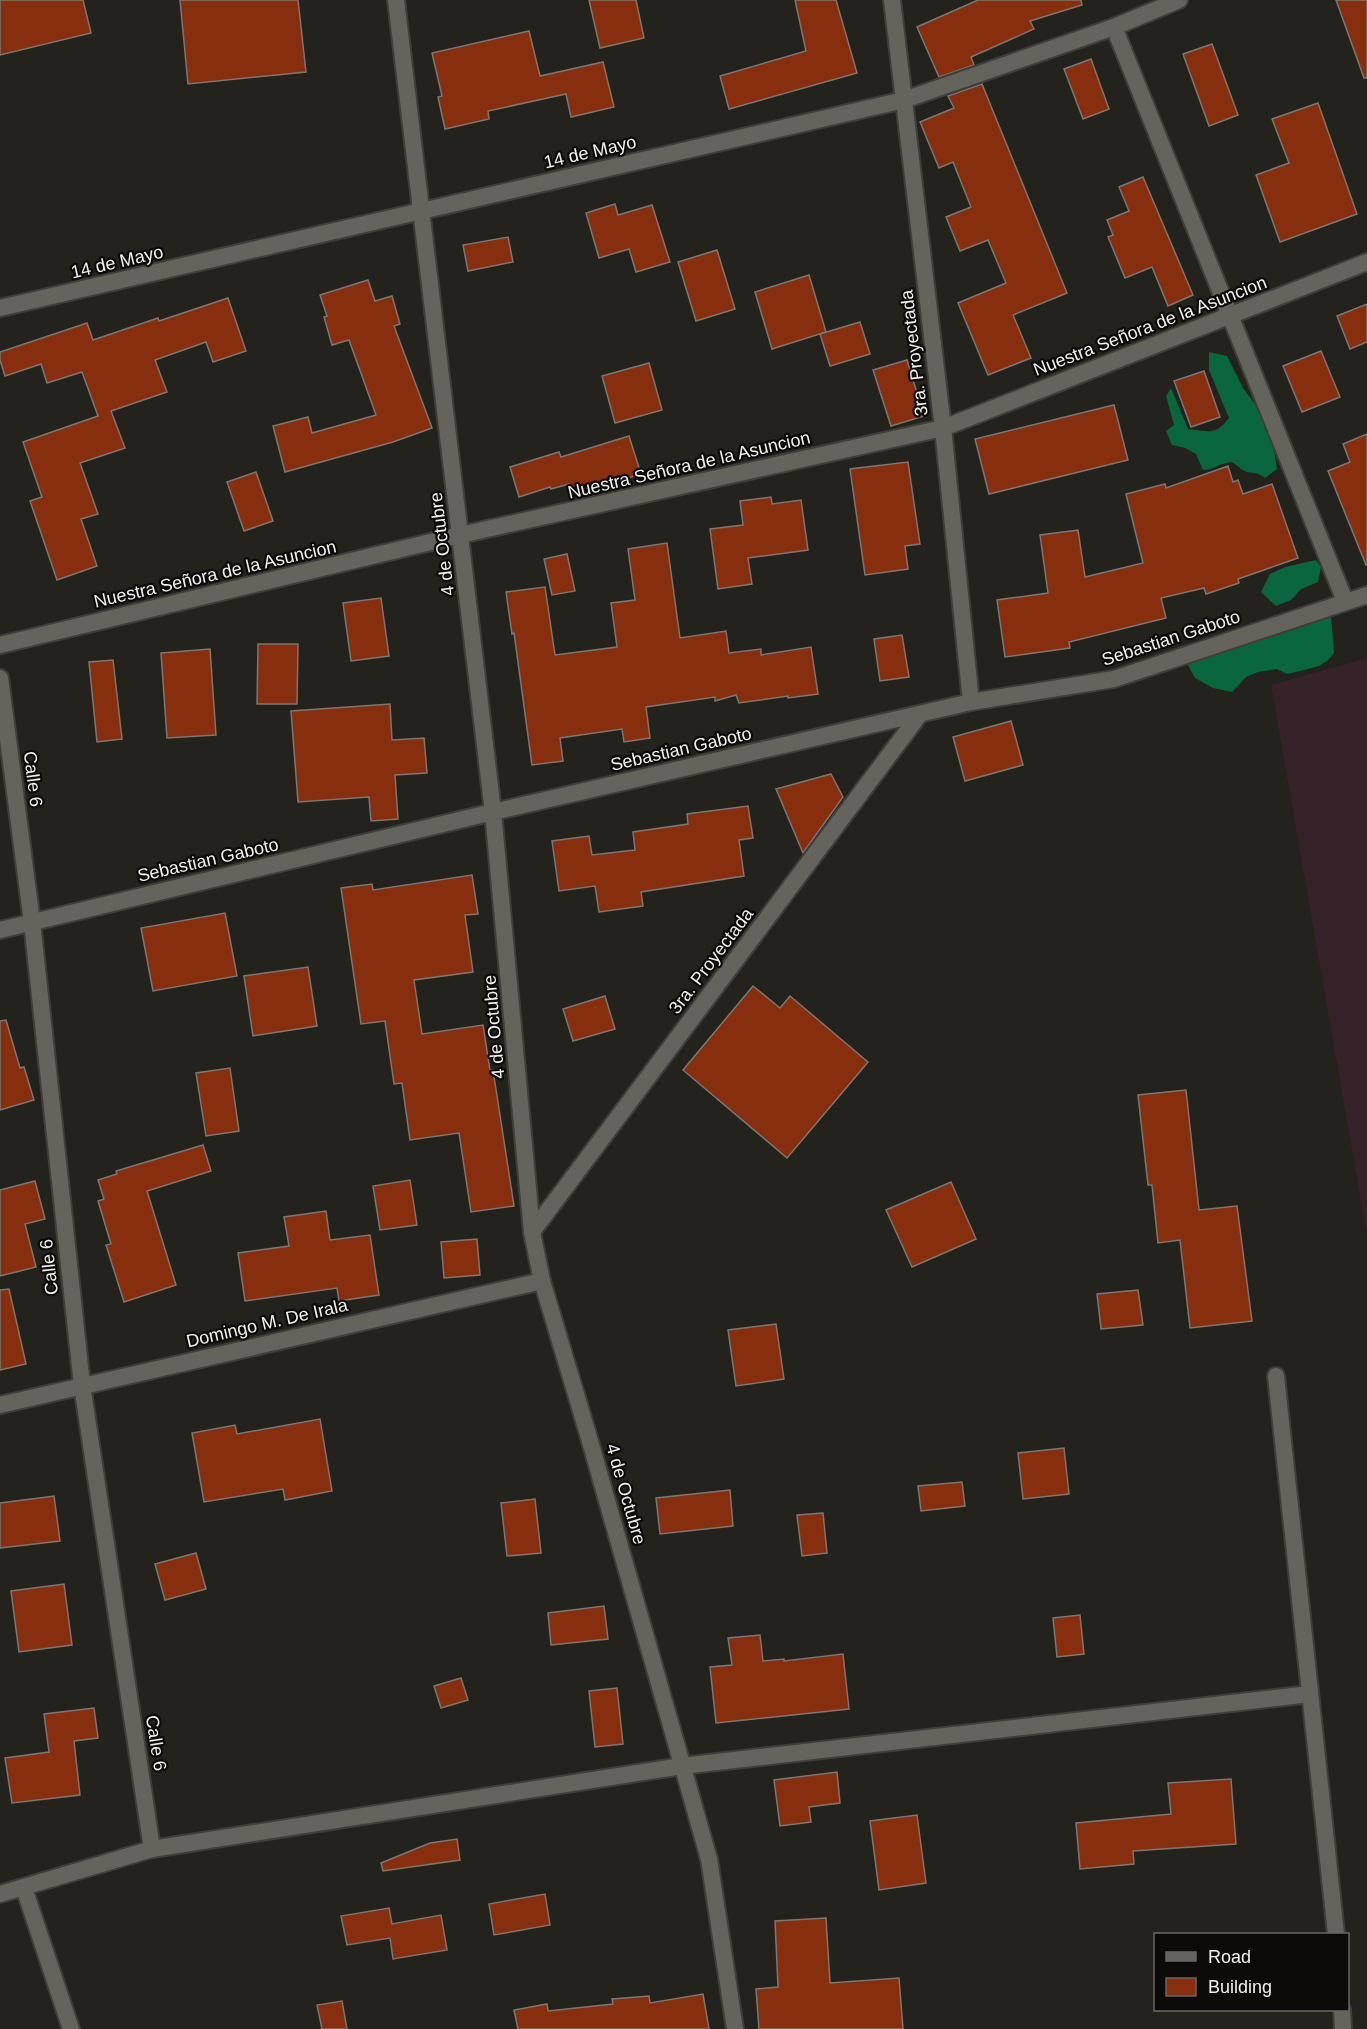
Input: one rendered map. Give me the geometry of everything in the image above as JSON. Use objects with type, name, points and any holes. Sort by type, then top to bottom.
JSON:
[{"type":"street","name":"4 de Octubre","points":[[396,0],[493,812],[532,1232],[542,1281],[709,1859],[735,2029]]},
{"type":"street","name":"3ra. Proyectada","points":[[892,0],[943,428],[971,702]]},
{"type":"street","name":"14 de Mayo","points":[[0,308],[904,100],[1114,27],[1179,0]]},
{"type":"street","points":[[1114,27],[1345,601]]},
{"type":"street","name":"Nuestra Señora de la Asuncion","points":[[0,645],[460,536],[943,428],[1367,262]]},
{"type":"street","name":"Sebastian Gaboto","points":[[0,930],[493,812],[971,702],[1114,679],[1367,595]]},
{"type":"street","name":"Calle 6","points":[[0,678],[32,922],[82,1385],[152,1849]]},
{"type":"street","name":"3ra. Proyectada","points":[[532,1232],[920,714]]},
{"type":"street","name":"Domingo M. De Irala","points":[[0,1405],[542,1281]]},
{"type":"street","points":[[1276,1376],[1336,1933]]},
{"type":"street","points":[[0,1894],[152,1849],[682,1766],[1310,1694]]},
{"type":"street","points":[[24,1888],[71,2029]]},
{"type":"street","points":[[1342,2011],[1343,2029]]},
{"type":"shaded area","points":[[1367,658],[1367,1236],[1271,685]]},
{"type":"green space","points":[[1209,352],[1227,356],[1243,388],[1261,412],[1273,443],[1277,469],[1265,478],[1241,469],[1231,462],[1203,470],[1196,454],[1172,445],[1166,431],[1174,425],[1166,396],[1171,388],[1188,429],[1216,430],[1229,418],[1209,370]]},
{"type":"green space","points":[[1316,560],[1321,567],[1318,582],[1301,589],[1291,600],[1276,606],[1261,592],[1270,574],[1285,567]]},
{"type":"green space","points":[[1308,613],[1331,616],[1334,653],[1319,666],[1287,674],[1277,669],[1258,672],[1246,677],[1232,692],[1213,688],[1195,678],[1185,660]]},
{"type":"building","points":[[0,0],[83,0],[91,33],[0,55]]},
{"type":"building","points":[[180,0],[298,0],[306,72],[188,84]]},
{"type":"building","points":[[589,0],[636,0],[644,38],[600,48]]},
{"type":"building","points":[[795,0],[836,0],[857,73],[729,109],[720,76],[806,51]]},
{"type":"building","points":[[978,0],[1081,0],[1082,5],[1030,21],[1034,29],[971,57],[974,65],[939,77],[917,27]]},
{"type":"building","points":[[1336,0],[1367,0],[1367,78],[1364,78]]},
{"type":"building","points":[[529,31],[540,76],[603,62],[614,107],[571,117],[566,94],[488,111],[489,119],[445,129],[438,97],[442,96],[432,53]]},
{"type":"building","points":[[1212,44],[1238,115],[1209,126],[1183,54]]},
{"type":"building","points":[[1091,59],[1109,109],[1083,119],[1064,69]]},
{"type":"building","points":[[982,84],[1067,293],[1013,315],[1031,358],[988,375],[958,303],[1006,283],[988,240],[960,251],[946,217],[971,207],[953,162],[939,168],[920,122],[954,108],[948,96]]},
{"type":"building","points":[[1318,103],[1357,214],[1280,242],[1256,175],[1289,163],[1272,119]]},
{"type":"building","points":[[1143,177],[1193,295],[1168,306],[1152,267],[1125,278],[1108,237],[1113,235],[1107,220],[1129,211],[1119,187]]},
{"type":"building","points":[[615,204],[618,215],[652,205],[670,262],[636,272],[629,249],[599,258],[586,213]]},
{"type":"building","points":[[508,237],[513,262],[468,271],[463,245]]},
{"type":"building","points":[[717,250],[735,309],[696,321],[678,262]]},
{"type":"building","points":[[809,275],[826,332],[772,349],[755,292]]},
{"type":"building","points":[[368,280],[375,301],[392,296],[400,324],[394,326],[432,428],[393,442],[285,472],[273,426],[308,417],[312,433],[376,415],[349,340],[332,345],[324,317],[327,316],[320,295]]},
{"type":"building","points":[[228,298],[246,351],[213,362],[206,342],[155,360],[167,392],[111,411],[125,448],[80,463],[98,514],[81,519],[97,566],[57,580],[30,501],[42,497],[23,442],[98,416],[82,372],[47,383],[41,364],[5,376],[0,352],[87,323],[93,340]]},
{"type":"building","points":[[1367,304],[1367,342],[1350,349],[1337,316]]},
{"type":"building","points":[[860,322],[870,354],[830,366],[820,334]]},
{"type":"building","points":[[1321,351],[1340,397],[1302,412],[1283,366]]},
{"type":"building","points":[[907,360],[924,416],[891,426],[873,370]]},
{"type":"building","points":[[649,363],[662,410],[615,423],[602,376]]},
{"type":"building","points":[[1204,371],[1220,417],[1191,427],[1174,381]]},
{"type":"building","points":[[1114,405],[1128,460],[989,494],[975,439]]},
{"type":"building","points":[[1367,434],[1366,565],[1328,471],[1350,462],[1343,444]]},
{"type":"building","points":[[629,436],[641,474],[572,495],[569,484],[551,489],[550,487],[519,497],[510,467],[559,452],[561,457]]},
{"type":"building","points":[[908,462],[920,544],[905,546],[908,569],[865,575],[850,469]]},
{"type":"building","points":[[1228,466],[1233,482],[1238,480],[1243,494],[1272,484],[1298,558],[1238,579],[1239,583],[1206,594],[1204,588],[1161,598],[1166,618],[1069,642],[1070,648],[1005,657],[997,600],[1048,593],[1040,535],[1078,530],[1085,577],[1143,563],[1126,494],[1165,484],[1166,488]]},
{"type":"building","points":[[256,472],[273,521],[244,531],[227,482]]},
{"type":"building","points":[[771,497],[772,504],[801,500],[808,550],[748,558],[752,584],[718,589],[710,529],[743,525],[740,501]]},
{"type":"building","points":[[667,543],[680,638],[726,631],[729,653],[761,649],[761,655],[811,647],[818,694],[739,703],[736,695],[715,701],[715,697],[646,707],[650,738],[624,742],[622,729],[560,738],[563,761],[532,765],[514,633],[512,634],[506,592],[545,587],[555,655],[617,647],[611,603],[635,600],[628,549]]},
{"type":"building","points":[[567,554],[575,591],[552,595],[544,559]]},
{"type":"building","points":[[381,598],[389,656],[351,661],[343,603]]},
{"type":"building","points":[[902,635],[909,677],[880,681],[874,639]]},
{"type":"building","points":[[258,644],[298,644],[297,704],[257,704]]},
{"type":"building","points":[[210,649],[216,735],[167,738],[161,653]]},
{"type":"building","points":[[113,660],[122,739],[97,742],[89,662]]},
{"type":"building","points":[[390,704],[392,740],[424,738],[427,773],[395,775],[398,819],[371,821],[369,797],[298,802],[291,711]]},
{"type":"building","points":[[1011,721],[1023,765],[965,781],[953,737]]},
{"type":"building","points":[[831,774],[843,797],[803,853],[776,789]]},
{"type":"building","points":[[748,806],[753,838],[739,840],[744,876],[641,892],[643,906],[599,912],[595,886],[559,891],[552,841],[589,836],[592,855],[635,850],[633,832],[688,824],[687,814]]},
{"type":"building","points":[[472,875],[478,914],[465,915],[473,972],[414,980],[422,1034],[483,1025],[490,1070],[493,1070],[514,1206],[471,1212],[459,1133],[410,1140],[402,1083],[394,1084],[385,1021],[361,1024],[341,888],[372,884],[373,890]]},
{"type":"building","points":[[225,913],[237,976],[153,991],[141,928]]},
{"type":"building","points":[[308,967],[317,1026],[253,1036],[244,976]]},
{"type":"building","points":[[753,986],[780,1008],[790,996],[868,1062],[787,1158],[683,1070]]},
{"type":"building","points":[[605,996],[615,1029],[573,1041],[563,1009]]},
{"type":"building","points":[[6,1020],[20,1068],[24,1067],[34,1100],[0,1110],[0,1021]]},
{"type":"building","points":[[230,1068],[239,1131],[206,1136],[196,1073]]},
{"type":"building","points":[[1186,1090],[1199,1210],[1237,1206],[1252,1321],[1190,1328],[1180,1240],[1158,1243],[1152,1185],[1148,1185],[1138,1095]]},
{"type":"building","points":[[203,1145],[211,1171],[147,1191],[176,1285],[124,1302],[106,1245],[111,1244],[98,1201],[104,1199],[98,1180],[117,1174],[116,1171]]},
{"type":"building","points":[[410,1180],[417,1225],[380,1230],[373,1186]]},
{"type":"building","points":[[35,1181],[45,1219],[25,1224],[36,1267],[0,1276],[0,1190]]},
{"type":"building","points":[[951,1182],[976,1239],[912,1267],[886,1210]]},
{"type":"building","points":[[326,1211],[330,1240],[370,1235],[379,1295],[339,1301],[337,1288],[245,1301],[238,1253],[289,1246],[284,1217]]},
{"type":"building","points":[[477,1239],[480,1275],[444,1278],[441,1242]]},
{"type":"building","points":[[9,1289],[26,1364],[0,1370],[0,1290]]},
{"type":"building","points":[[1138,1290],[1143,1325],[1101,1329],[1097,1294]]},
{"type":"building","points":[[776,1324],[784,1379],[736,1386],[728,1330]]},
{"type":"building","points":[[320,1419],[332,1491],[285,1500],[283,1489],[204,1502],[192,1433],[235,1425],[237,1434]]},
{"type":"building","points":[[1064,1448],[1069,1494],[1023,1499],[1018,1453]]},
{"type":"building","points":[[962,1482],[965,1506],[921,1511],[918,1486]]},
{"type":"building","points":[[730,1490],[733,1526],[660,1534],[656,1498]]},
{"type":"building","points":[[54,1496],[60,1541],[0,1548],[0,1503]]},
{"type":"building","points":[[535,1499],[541,1553],[507,1556],[501,1503]]},
{"type":"building","points":[[823,1513],[827,1553],[802,1556],[797,1515]]},
{"type":"building","points":[[196,1553],[206,1589],[165,1600],[155,1564]]},
{"type":"building","points":[[64,1584],[72,1645],[19,1652],[11,1591]]},
{"type":"building","points":[[604,1606],[608,1639],[551,1645],[548,1613]]},
{"type":"building","points":[[1080,1615],[1084,1654],[1057,1657],[1053,1618]]},
{"type":"building","points":[[760,1635],[763,1661],[784,1659],[784,1661],[843,1654],[849,1709],[716,1723],[710,1667],[732,1665],[728,1638]]},
{"type":"building","points":[[461,1678],[468,1700],[441,1708],[434,1686]]},
{"type":"building","points":[[617,1688],[623,1744],[595,1747],[589,1691]]},
{"type":"building","points":[[94,1708],[98,1738],[74,1741],[80,1795],[12,1803],[5,1758],[49,1752],[44,1714]]},
{"type":"building","points":[[837,1772],[840,1803],[809,1807],[811,1822],[780,1826],[774,1780]]},
{"type":"building","points":[[1231,1779],[1236,1844],[1133,1851],[1134,1864],[1080,1869],[1076,1823],[1171,1814],[1168,1783]]},
{"type":"building","points":[[917,1815],[926,1883],[879,1890],[870,1821]]},
{"type":"building","points":[[457,1839],[460,1860],[383,1871],[381,1863],[430,1843]]},
{"type":"building","points":[[545,1894],[550,1925],[494,1935],[489,1904]]},
{"type":"building","points":[[389,1908],[392,1924],[441,1915],[447,1950],[393,1959],[390,1938],[347,1945],[341,1916]]},
{"type":"building","points":[[826,1918],[830,1983],[899,1978],[903,2029],[759,2029],[756,1989],[778,1987],[775,1921]]},
{"type":"building","points":[[703,1994],[709,2029],[518,2029],[514,2010],[547,2004],[548,2011],[613,2004],[612,1999],[649,1996],[650,2003]]},
{"type":"building","points":[[342,2001],[347,2029],[322,2029],[317,2005]]}]
